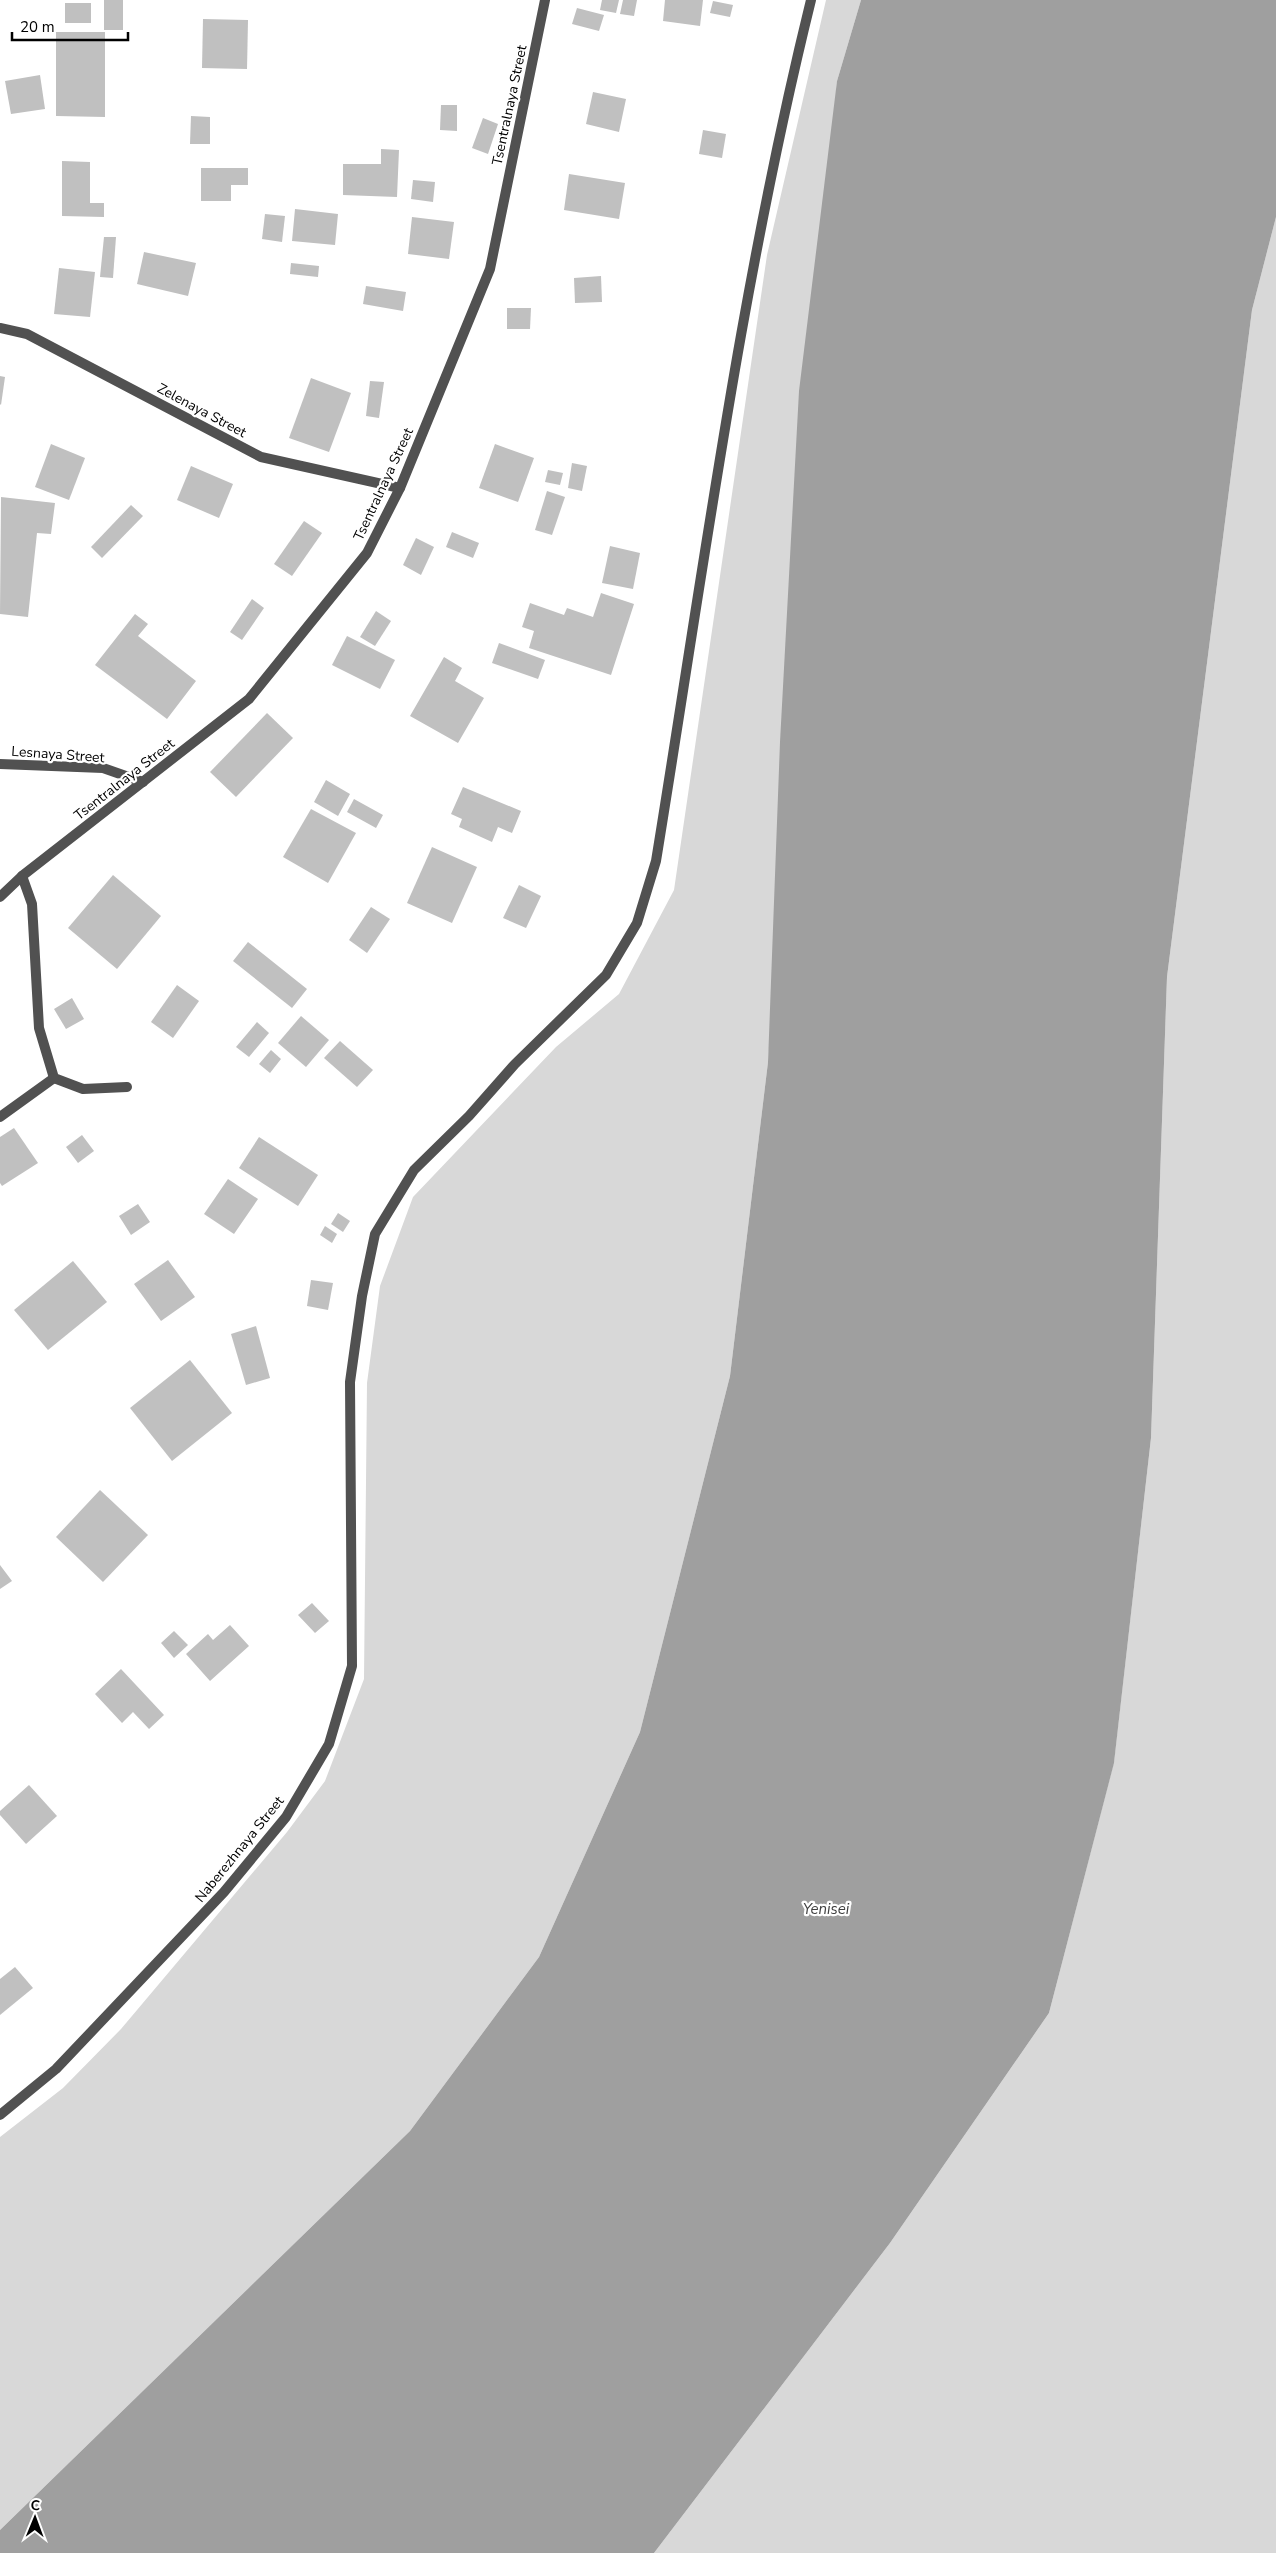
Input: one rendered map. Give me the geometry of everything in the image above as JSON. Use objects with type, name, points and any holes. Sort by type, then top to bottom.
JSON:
[{"type":"street","name":"Tsentralnaya Street","points":[[0,897],[22,876],[249,699],[367,553],[400,488],[490,269],[545,0]]},
{"type":"street","name":"Naberezhnaya Street","points":[[0,2115],[56,2069],[224,1892],[286,1817],[329,1744],[352,1666],[350,1382],[362,1296],[375,1234],[414,1170],[469,1116],[515,1064],[606,974],[637,923],[656,861],[752,272],[778,145],[811,0]]},
{"type":"street","name":"Zelenaya Street","points":[[0,328],[27,334],[261,457],[400,488]]},
{"type":"street","name":"Lesnaya Street","points":[[0,764],[103,768],[143,782]]},
{"type":"street","points":[[22,876],[32,904],[39,1028],[54,1078]]},
{"type":"street","points":[[54,1078],[83,1089],[127,1087]]},
{"type":"street","points":[[0,1117],[54,1078]]},
{"type":"shaded area","points":[[826,0],[861,0],[837,81],[768,1062],[730,1376],[640,1732],[539,1957],[410,2131],[0,2530],[0,2137],[63,2088],[121,2029],[287,1832],[325,1781],[364,1679],[367,1383],[380,1286],[413,1197],[556,1047],[619,994],[674,890],[767,255]]},
{"type":"shaded area","points":[[1276,217],[1276,2553],[654,2553],[890,2243],[1049,2013],[1114,1762],[1151,1438],[1167,977],[1252,310]]},
{"type":"water","name":"Yenisei","points":[[861,0],[1276,0],[1276,217],[1252,310],[1167,977],[1151,1438],[1114,1763],[1049,2013],[890,2243],[654,2553],[0,2553],[0,2530],[410,2131],[539,1957],[640,1732],[730,1376],[768,1062],[780,742],[799,391],[837,81]]},
{"type":"building","points":[[104,0],[123,0],[123,30],[104,30]]},
{"type":"building","points":[[602,0],[619,0],[616,13],[600,10]]},
{"type":"building","points":[[623,0],[637,0],[634,16],[620,14]]},
{"type":"building","points":[[665,0],[703,0],[700,26],[663,21]]},
{"type":"building","points":[[713,1],[733,5],[730,17],[710,13]]},
{"type":"building","points":[[65,3],[91,3],[91,23],[65,23]]},
{"type":"building","points":[[577,8],[604,15],[599,31],[572,24]]},
{"type":"building","points":[[203,19],[248,20],[247,69],[202,68]]},
{"type":"building","points":[[56,32],[105,32],[105,117],[56,116]]},
{"type":"building","points":[[40,75],[45,109],[11,114],[5,81]]},
{"type":"building","points":[[593,92],[626,99],[619,132],[586,124]]},
{"type":"building","points":[[441,105],[457,105],[457,131],[440,130]]},
{"type":"building","points":[[191,116],[210,117],[210,144],[190,144]]},
{"type":"building","points":[[483,118],[498,124],[488,154],[472,148]]},
{"type":"building","points":[[703,130],[726,134],[722,158],[699,154]]},
{"type":"building","points":[[381,149],[399,150],[397,197],[343,195],[343,164],[381,164]]},
{"type":"building","points":[[62,161],[90,162],[90,203],[104,203],[104,217],[62,216]]},
{"type":"building","points":[[201,168],[248,168],[248,185],[231,185],[231,201],[201,201]]},
{"type":"building","points":[[569,174],[625,183],[619,219],[564,210]]},
{"type":"building","points":[[413,180],[435,182],[433,202],[411,199]]},
{"type":"building","points":[[295,209],[338,214],[335,245],[292,241]]},
{"type":"building","points":[[265,214],[285,216],[282,242],[262,239]]},
{"type":"building","points":[[412,217],[454,222],[449,259],[408,254]]},
{"type":"building","points":[[104,237],[116,237],[113,278],[100,277]]},
{"type":"building","points":[[144,252],[196,263],[188,296],[137,284]]},
{"type":"building","points":[[291,263],[319,266],[318,277],[290,274]]},
{"type":"building","points":[[59,268],[95,272],[90,317],[54,314]]},
{"type":"building","points":[[601,276],[602,302],[575,303],[574,278]]},
{"type":"building","points":[[366,286],[406,292],[403,311],[363,304]]},
{"type":"building","points":[[507,308],[531,308],[530,329],[507,329]]},
{"type":"building","points":[[0,376],[5,377],[1,405],[0,404]]},
{"type":"building","points":[[311,378],[351,393],[329,452],[289,438]]},
{"type":"building","points":[[370,381],[384,382],[379,418],[366,416]]},
{"type":"building","points":[[51,444],[85,458],[69,500],[35,487]]},
{"type":"building","points":[[495,444],[534,458],[518,502],[479,488]]},
{"type":"building","points":[[572,463],[587,466],[582,491],[568,488]]},
{"type":"building","points":[[191,466],[233,484],[219,518],[177,500]]},
{"type":"building","points":[[548,470],[563,473],[560,485],[545,482]]},
{"type":"building","points":[[547,491],[565,497],[552,535],[535,530]]},
{"type":"building","points":[[1,497],[55,503],[51,534],[37,533],[28,617],[0,614]]},
{"type":"building","points":[[131,505],[143,516],[102,558],[91,547]]},
{"type":"building","points":[[304,521],[322,533],[292,576],[274,564]]},
{"type":"building","points":[[452,532],[479,543],[473,558],[446,547]]},
{"type":"building","points":[[416,538],[434,547],[421,575],[403,565]]},
{"type":"building","points":[[610,546],[640,553],[633,589],[602,583]]},
{"type":"building","points":[[601,593],[634,604],[611,675],[529,648],[534,631],[522,627],[530,603],[564,615],[567,608],[593,617]]},
{"type":"building","points":[[252,599],[264,608],[242,640],[230,632]]},
{"type":"building","points":[[376,611],[391,621],[375,646],[360,637]]},
{"type":"building","points":[[135,614],[148,624],[138,636],[196,681],[167,719],[95,665]]},
{"type":"building","points":[[347,636],[395,660],[380,689],[332,665]]},
{"type":"building","points":[[499,643],[545,660],[538,679],[492,663]]},
{"type":"building","points":[[444,657],[462,668],[455,681],[484,698],[458,743],[410,716]]},
{"type":"building","points":[[267,713],[293,738],[236,797],[210,772]]},
{"type":"building","points":[[326,780],[350,794],[338,816],[314,802]]},
{"type":"building","points":[[463,787],[521,811],[512,833],[498,827],[492,842],[459,827],[462,819],[451,814]]},
{"type":"building","points":[[354,799],[383,815],[376,828],[347,812]]},
{"type":"building","points":[[311,809],[356,833],[328,883],[283,857]]},
{"type":"building","points":[[432,847],[477,867],[452,923],[407,903]]},
{"type":"building","points":[[113,875],[161,916],[117,969],[68,928]]},
{"type":"building","points":[[519,885],[541,896],[526,928],[503,918]]},
{"type":"building","points":[[371,907],[390,919],[367,953],[349,940]]},
{"type":"building","points":[[248,942],[307,989],[292,1008],[233,961]]},
{"type":"building","points":[[177,985],[199,1001],[173,1038],[151,1022]]},
{"type":"building","points":[[72,998],[84,1019],[66,1029],[54,1009]]},
{"type":"building","points":[[301,1016],[329,1040],[306,1067],[278,1043]]},
{"type":"building","points":[[257,1022],[269,1033],[249,1057],[236,1047]]},
{"type":"building","points":[[340,1041],[373,1070],[357,1087],[324,1058]]},
{"type":"building","points":[[271,1050],[281,1059],[270,1073],[259,1064]]},
{"type":"building","points":[[14,1128],[38,1163],[2,1186],[0,1183],[0,1137]]},
{"type":"building","points":[[82,1135],[94,1151],[78,1163],[66,1147]]},
{"type":"building","points":[[259,1137],[318,1175],[298,1206],[239,1168]]},
{"type":"building","points":[[228,1179],[258,1199],[234,1234],[204,1214]]},
{"type":"building","points":[[138,1204],[150,1222],[131,1235],[119,1216]]},
{"type":"building","points":[[338,1213],[350,1221],[343,1232],[331,1224]]},
{"type":"building","points":[[325,1226],[337,1234],[332,1243],[320,1235]]},
{"type":"building","points":[[168,1260],[195,1297],[161,1321],[134,1284]]},
{"type":"building","points":[[73,1261],[107,1302],[48,1350],[14,1310]]},
{"type":"building","points":[[311,1280],[333,1283],[328,1310],[307,1306]]},
{"type":"building","points":[[256,1326],[270,1378],[246,1385],[231,1334]]},
{"type":"building","points":[[190,1360],[232,1413],[172,1461],[130,1408]]},
{"type":"building","points":[[100,1490],[148,1535],[103,1582],[56,1537]]},
{"type":"building","points":[[0,1565],[12,1581],[0,1589]]},
{"type":"building","points":[[312,1603],[329,1621],[315,1633],[298,1615]]},
{"type":"building","points":[[230,1625],[249,1646],[210,1681],[186,1654],[208,1634],[213,1640]]},
{"type":"building","points":[[174,1631],[188,1645],[174,1658],[161,1643]]},
{"type":"building","points":[[121,1669],[164,1715],[149,1729],[133,1712],[122,1723],[95,1694]]},
{"type":"building","points":[[29,1785],[57,1816],[26,1844],[0,1815],[0,1811]]},
{"type":"building","points":[[15,1967],[33,1988],[0,2015],[0,1979]]}]
